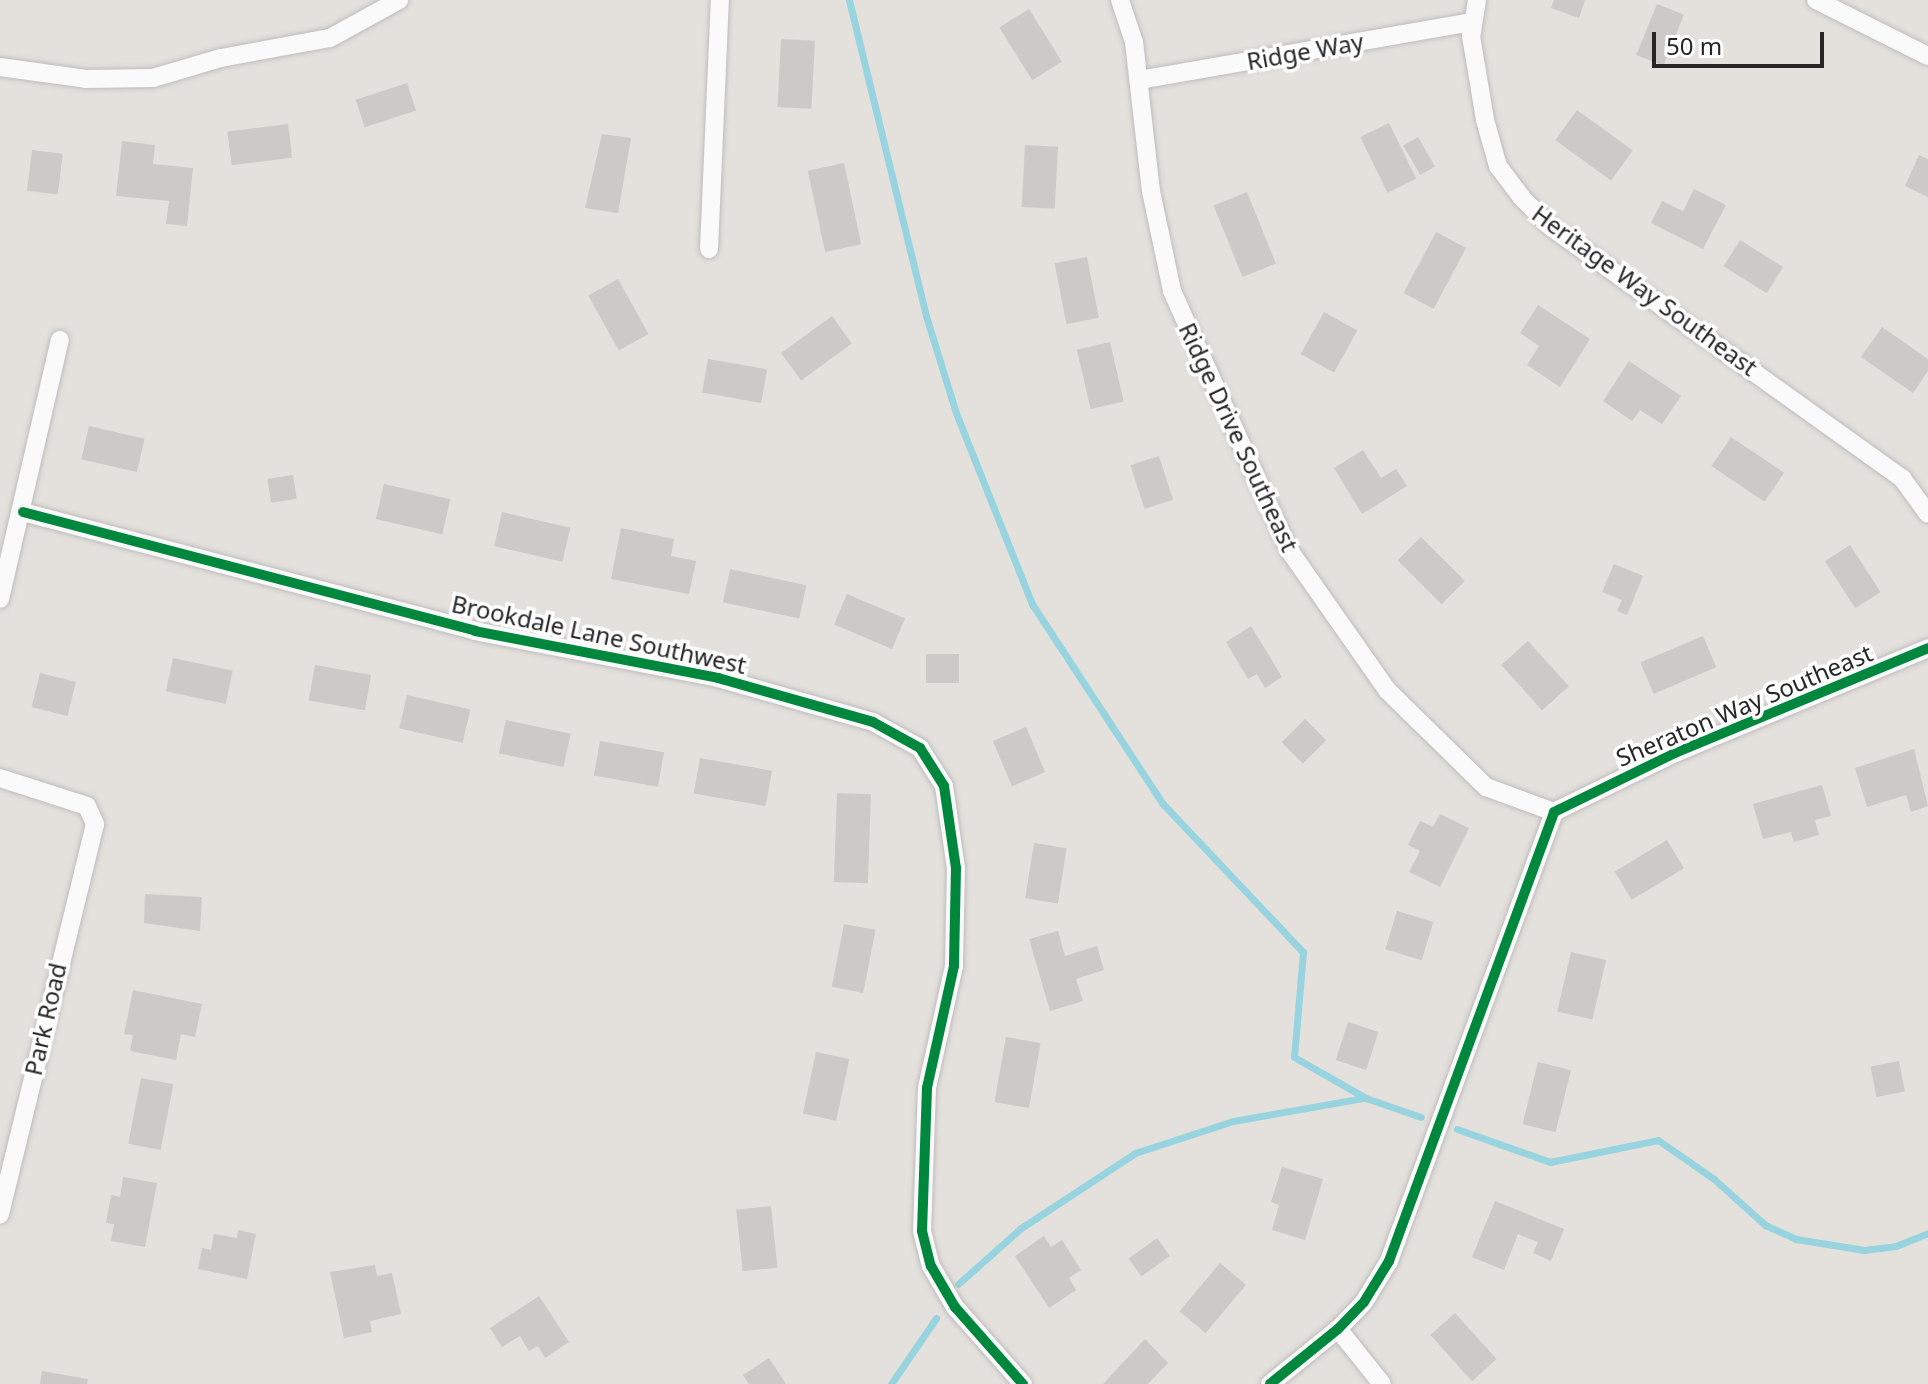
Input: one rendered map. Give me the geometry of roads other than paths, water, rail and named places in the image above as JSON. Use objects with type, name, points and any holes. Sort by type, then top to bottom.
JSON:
[{"type":"street","points":[[0,67],[86,79],[153,78],[221,58],[330,38],[399,0]]},
{"type":"street","points":[[709,249],[720,0]]},
{"type":"street","name":"Ridge Drive Southeast","points":[[1120,0],[1139,80],[1151,191],[1172,291],[1289,550],[1387,690],[1486,787],[1554,812]]},
{"type":"street","name":"Heritage Way Southeast","points":[[1477,0],[1471,22],[1485,120],[1498,166],[1521,197],[1551,227],[1902,478],[1928,514]]},
{"type":"street","points":[[1816,0],[1928,56]]},
{"type":"street","name":"Ridge Way","points":[[1139,80],[1471,22]]},
{"type":"street","points":[[0,599],[23,512],[60,340]]},
{"type":"street","name":"Brookdale Lane Southwest","points":[[23,512],[475,631],[718,678],[873,722],[920,748],[944,786],[956,868],[954,966],[927,1088],[922,1231],[931,1266],[955,1307],[1023,1384]]},
{"type":"street","name":"Sheraton Way Southeast","points":[[1554,812],[1675,753],[1928,648]]},
{"type":"street","name":"Park Road","points":[[0,778],[87,806],[95,824],[0,1215]]},
{"type":"street","points":[[1270,1384],[1338,1329],[1364,1302],[1389,1261],[1554,812]]},
{"type":"street","points":[[1338,1329],[1382,1384]]},
{"type":"waterway","points":[[849,0],[926,316],[956,413],[1032,604],[1163,804],[1303,952],[1294,1057],[1366,1098],[1421,1117]]},
{"type":"waterway","points":[[958,1284],[1021,1228],[1135,1153],[1233,1121],[1364,1098]]},
{"type":"waterway","points":[[1457,1129],[1550,1162],[1658,1140],[1714,1179],[1765,1225],[1796,1239],[1864,1250],[1896,1246],[1928,1233]]},
{"type":"waterway","points":[[891,1384],[936,1318]]}]
